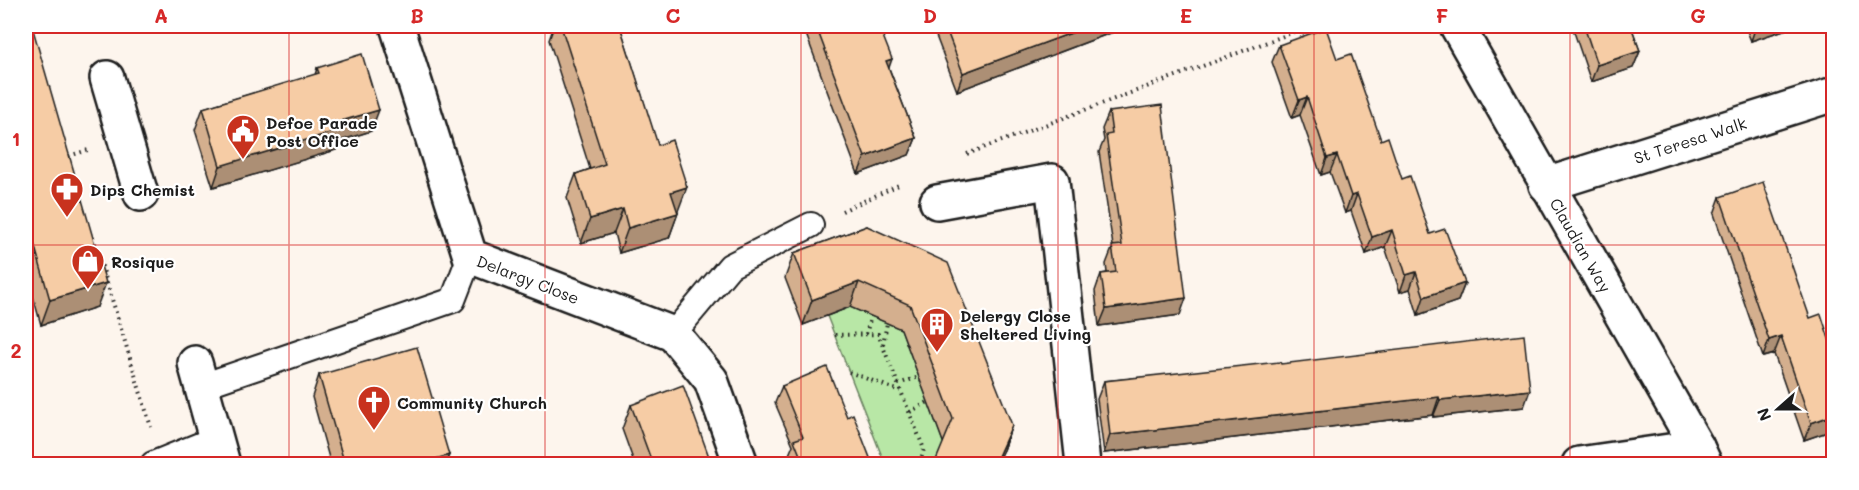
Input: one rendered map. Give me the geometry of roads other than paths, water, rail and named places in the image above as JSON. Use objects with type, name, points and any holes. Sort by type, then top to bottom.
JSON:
[{"type":"street","name":"Delargy Close","points":[[397,26],[470,256],[673,334],[711,380],[741,465]]},
{"type":"street","name":"Claudian Way","points":[[1457,26],[1701,456]]},
{"type":"street","points":[[107,78],[141,194]]},
{"type":"street","name":"St Teresa Walk","points":[[1546,185],[1833,94]]},
{"type":"street","points":[[937,202],[1052,181],[1083,465]]},
{"type":"street","points":[[198,374],[220,451]]},
{"type":"street","points":[[1579,465],[1701,456]]},
{"type":"lane","points":[[673,334],[730,266],[811,225]]},
{"type":"lane","points":[[198,374],[453,300],[470,256]]},
{"type":"lane","points":[[158,462],[220,451]]},
{"type":"place","name":"Defoe Parade Post Office","points":[[243,160]]},
{"type":"place","name":"Dips Chemist","points":[[67,218]]},
{"type":"place","name":"Rosique","points":[[88,290]]},
{"type":"place","name":"Delergy Close Sheltered Living","points":[[937,353]]},
{"type":"place","name":"Community Church","points":[[374,431]]}]
